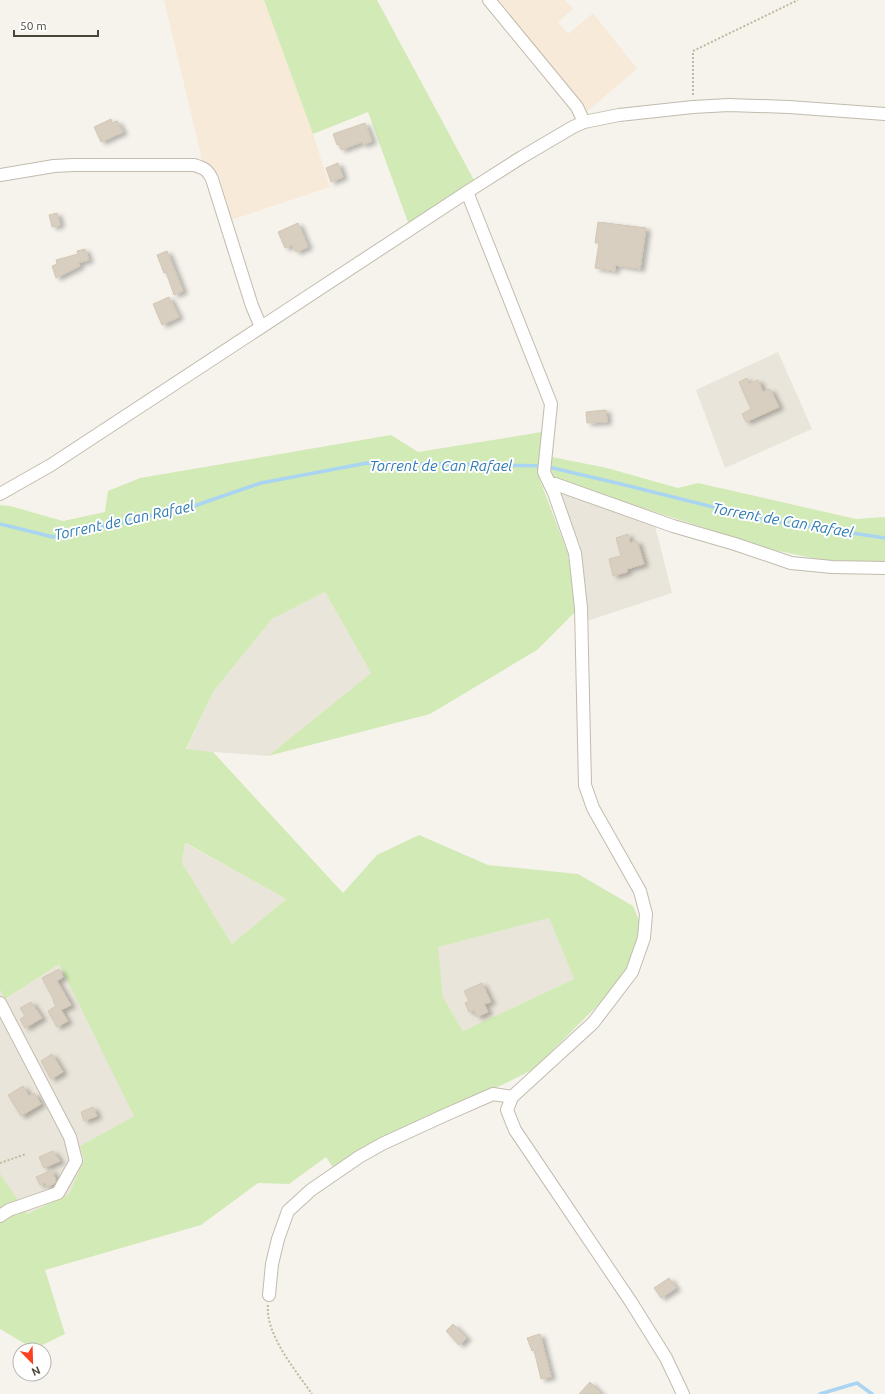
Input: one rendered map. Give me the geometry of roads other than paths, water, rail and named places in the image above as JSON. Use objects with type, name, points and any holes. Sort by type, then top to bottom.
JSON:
[{"type":"street","points":[[489,0],[576,107],[584,122]]},
{"type":"street","points":[[0,494],[51,465],[467,192],[584,122],[619,115],[693,107],[729,105],[789,107],[885,114]]},
{"type":"street","points":[[0,174],[73,165],[194,165],[204,168],[212,179],[252,306],[261,327]]},
{"type":"street","points":[[467,192],[551,404],[544,472],[550,484],[575,553],[581,608],[585,785],[593,808],[640,891],[646,914],[644,938],[632,972],[593,1023],[512,1098],[507,1110],[515,1130],[631,1302],[666,1358],[683,1394]]},
{"type":"street","points":[[550,484],[555,484],[673,526],[791,563],[832,567],[885,568]]},
{"type":"street","points":[[0,1003],[70,1137],[76,1161],[58,1193],[9,1210],[0,1216]]},
{"type":"street","points":[[269,1295],[272,1264],[288,1211],[310,1190],[359,1157],[382,1144],[443,1116],[493,1094],[512,1098]]},
{"type":"waterway","name":"Torrent de Can Rafael","points":[[0,524],[53,537],[191,507],[261,483],[367,463],[499,465],[544,466],[761,519],[885,538]]},
{"type":"waterway","points":[[820,1394],[857,1383],[872,1394]]}]
